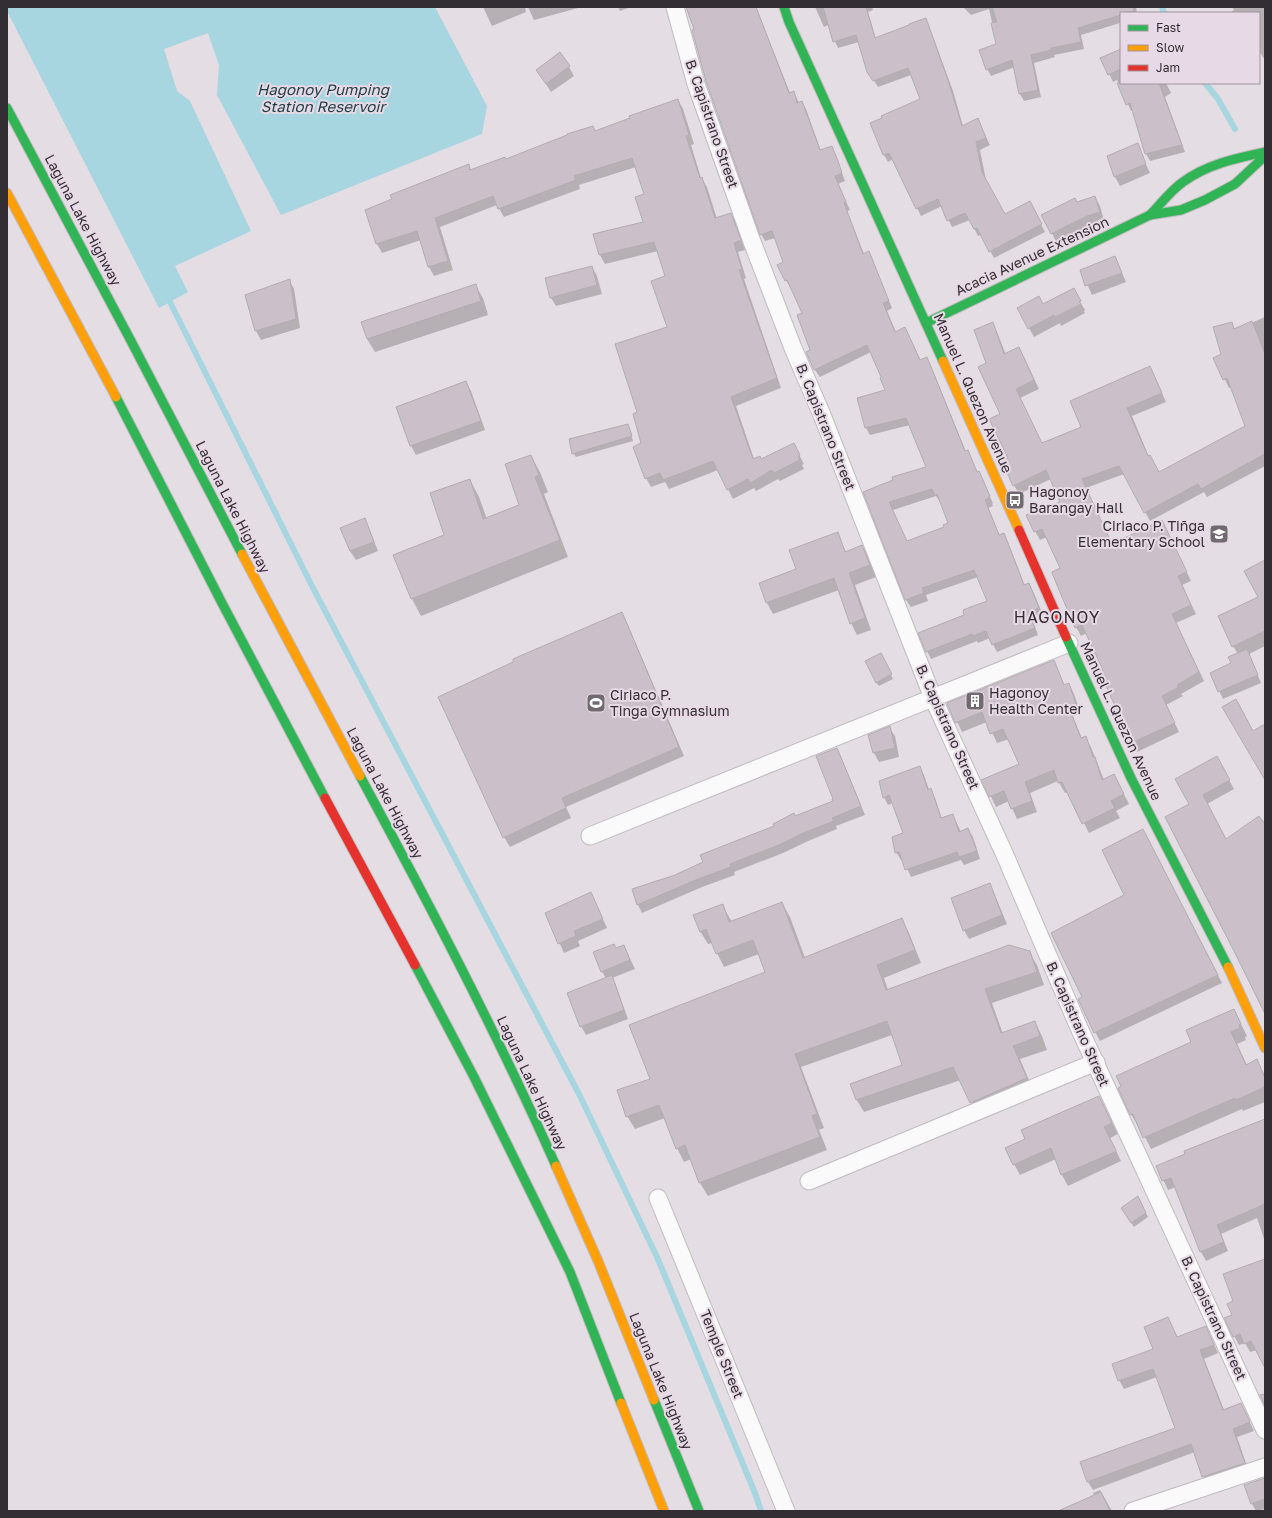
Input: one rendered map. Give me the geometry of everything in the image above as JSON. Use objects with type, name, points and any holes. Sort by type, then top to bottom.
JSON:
[{"type":"main road","name":"Manuel L. Quezon Avenue","points":[[784,7],[792,30],[926,323],[1069,644],[1146,806],[1255,1023],[1265,1048]]},
{"type":"main road","name":"Laguna Lake Highway","points":[[7,108],[128,334],[264,597],[439,923],[530,1108],[585,1232],[699,1511]]},
{"type":"main road","name":"Acacia Avenue Extension","points":[[1150,215],[1174,189],[1194,175],[1219,163],[1265,152]]},
{"type":"main road","name":"Acacia Avenue Extension","points":[[926,323],[1150,215],[1181,210],[1205,200],[1235,184],[1265,156]]},
{"type":"main road","points":[[7,193],[91,348],[226,612],[474,1077],[570,1272],[664,1511]]},
{"type":"street","name":"B. Capistrano Street","points":[[675,7],[696,84],[751,239],[933,698],[1004,853],[1080,1030],[1265,1430]]},
{"type":"street","points":[[590,836],[1069,644]]},
{"type":"street","points":[[809,1181],[1096,1062]]},
{"type":"street","name":"Temple Street","points":[[658,1198],[786,1511]]},
{"type":"street","points":[[1133,1511],[1265,1466]]},
{"type":"water","name":"Hagonoy Pumping Station Reservoir","points":[[7,7],[435,7],[487,106],[482,134],[281,215],[217,95],[219,65],[208,33],[164,49],[177,91],[190,101],[251,231],[175,266],[188,292],[159,308],[7,11]]},
{"type":"building","points":[[686,7],[756,7],[789,93],[794,91],[797,103],[802,101],[820,150],[832,146],[842,173],[835,176],[846,202],[844,203],[863,254],[869,251],[889,301],[883,303],[895,332],[905,327],[920,360],[927,357],[965,451],[968,450],[977,472],[979,471],[990,496],[985,500],[999,535],[1004,533],[1024,585],[1029,583],[1039,608],[1028,612],[1035,628],[992,645],[986,631],[973,636],[972,634],[926,652],[918,633],[964,615],[963,610],[987,601],[974,570],[922,588],[924,593],[905,600],[863,492],[893,480],[892,477],[926,467],[906,418],[865,428],[857,398],[885,390],[867,345],[814,370],[806,352],[810,350],[797,315],[802,313],[787,280],[785,281],[777,265],[783,262],[772,231],[760,235],[706,81],[692,30],[694,29]],"holes":[[[932,489],[935,496],[937,494],[948,523],[943,525],[944,527],[907,541],[889,502]]]},
{"type":"building","points":[[823,7],[866,7],[875,38],[926,18],[949,83],[962,126],[978,118],[986,138],[976,142],[982,172],[1005,214],[1030,201],[1042,224],[989,252],[977,228],[974,229],[965,213],[947,221],[938,199],[916,209],[889,153],[883,155],[870,123],[882,118],[881,116],[920,99],[908,68],[873,81],[867,72],[856,35],[833,42]]},
{"type":"building","points":[[992,7],[1133,7],[1134,11],[1120,12],[1120,15],[1078,28],[1081,42],[1051,48],[1051,50],[1031,55],[1038,90],[1019,94],[1012,60],[986,70],[979,50],[996,44],[991,23],[997,22]]},
{"type":"building","points":[[1120,49],[1120,69],[1108,75],[1100,58]]},
{"type":"building","points":[[560,52],[570,66],[546,84],[536,70]]},
{"type":"building","points":[[1117,83],[1159,84],[1182,145],[1145,154],[1130,103],[1126,105]]},
{"type":"building","points":[[678,99],[689,135],[686,136],[700,178],[702,177],[715,218],[731,213],[741,240],[734,243],[742,269],[739,270],[777,378],[731,397],[753,459],[760,456],[761,459],[794,443],[800,455],[798,456],[800,460],[774,473],[772,470],[750,483],[748,479],[727,490],[713,461],[663,480],[660,473],[645,479],[633,447],[641,443],[633,414],[637,412],[615,344],[667,327],[651,281],[665,276],[654,242],[599,255],[593,234],[643,222],[635,197],[644,194],[632,158],[574,176],[576,180],[498,209],[493,196],[435,218],[448,261],[428,267],[417,231],[376,244],[365,210],[392,199],[390,195],[469,164],[470,170],[505,157],[506,159],[567,134],[593,126],[595,131],[630,118],[629,116]]},
{"type":"building","points":[[1138,143],[1146,164],[1114,177],[1107,156]]},
{"type":"building","points":[[1095,196],[1100,212],[1087,216],[1051,234],[1041,215],[1075,198],[1077,202]]},
{"type":"building","points":[[1115,256],[1122,273],[1085,286],[1080,270]]},
{"type":"building","points":[[592,266],[597,285],[550,298],[545,278]]},
{"type":"building","points":[[290,279],[296,319],[255,331],[245,295]]},
{"type":"building","points":[[476,284],[481,301],[367,339],[361,322]]},
{"type":"building","points":[[1074,288],[1081,301],[1079,302],[1081,304],[1055,317],[1054,315],[1028,329],[1017,308],[1039,296],[1043,304]]},
{"type":"building","points":[[1252,321],[1265,354],[1265,454],[1201,489],[1198,484],[1144,513],[1119,466],[1082,479],[1112,544],[1162,520],[1187,572],[1178,576],[1191,605],[1172,614],[1199,672],[1177,685],[1179,687],[1162,696],[1175,723],[1131,743],[1100,672],[1103,670],[1082,625],[1075,628],[1052,573],[1060,568],[1042,529],[1034,532],[1026,515],[1060,502],[1046,470],[1013,486],[1002,461],[1008,458],[989,419],[1000,414],[978,367],[986,363],[974,330],[993,322],[1004,354],[1019,347],[1034,380],[1016,389],[1042,443],[1081,427],[1070,401],[1150,366],[1162,393],[1127,408],[1148,456],[1150,455],[1159,472],[1245,426],[1227,378],[1223,380],[1213,358],[1221,354],[1213,327],[1232,322],[1234,329]]},
{"type":"building","points":[[466,381],[481,421],[410,446],[396,407]]},
{"type":"building","points":[[628,424],[632,436],[572,454],[569,439]]},
{"type":"building","points":[[531,455],[539,475],[535,477],[560,540],[411,599],[393,555],[444,535],[430,493],[470,479],[483,519],[519,505],[505,464]]},
{"type":"building","points":[[365,518],[374,542],[350,551],[340,528]]},
{"type":"building","points":[[838,532],[845,552],[862,545],[870,565],[849,573],[865,618],[850,624],[834,578],[766,603],[759,583],[796,569],[789,550]]},
{"type":"building","points":[[1265,560],[1265,631],[1232,647],[1218,616],[1258,597],[1244,571]]},
{"type":"building","points":[[622,612],[679,747],[562,798],[566,808],[503,838],[438,697],[513,662],[513,659]]},
{"type":"building","points":[[1247,649],[1258,675],[1218,692],[1210,673],[1231,663],[1228,657]]},
{"type":"building","points":[[881,653],[892,674],[876,683],[865,661]]},
{"type":"building","points":[[1054,660],[1064,685],[1069,683],[1076,704],[1068,706],[1081,738],[1086,736],[1093,757],[1095,757],[1102,780],[1114,774],[1124,794],[1111,801],[1115,808],[1082,824],[1062,782],[1058,783],[1054,770],[1025,782],[1032,801],[1011,809],[1004,791],[989,797],[981,780],[1019,764],[1003,729],[990,734],[982,712],[955,723],[947,703]]},
{"type":"building","points":[[1236,699],[1253,731],[1265,724],[1265,780],[1222,707]]},
{"type":"building","points":[[890,726],[895,748],[873,753],[868,735]]},
{"type":"building","points":[[837,748],[861,806],[832,818],[834,821],[730,864],[731,867],[698,879],[637,905],[632,889],[675,875],[703,862],[700,855],[774,826],[773,824],[794,813],[795,816],[833,801],[816,756]]},
{"type":"building","points":[[1217,756],[1230,780],[1203,795],[1226,839],[1259,816],[1265,824],[1265,1014],[1165,817],[1189,804],[1175,779]]},
{"type":"building","points":[[920,766],[928,790],[931,788],[941,818],[953,814],[959,832],[968,828],[977,851],[959,857],[957,852],[905,870],[899,852],[895,853],[892,837],[903,833],[889,795],[883,798],[879,781]]},
{"type":"building","points":[[1143,829],[1218,975],[1094,1033],[1078,999],[1082,997],[1051,933],[1124,895],[1102,850]]},
{"type":"building","points":[[990,883],[1002,915],[963,931],[951,898]]},
{"type":"building","points":[[591,892],[603,919],[574,931],[576,936],[558,944],[545,913]]},
{"type":"building","points":[[782,902],[803,958],[902,918],[915,950],[877,965],[886,990],[1009,945],[1030,951],[1037,972],[985,989],[1001,1033],[1035,1021],[1040,1036],[1013,1046],[1027,1078],[970,1103],[953,1067],[856,1100],[850,1084],[902,1065],[887,1021],[795,1054],[817,1114],[812,1116],[820,1137],[699,1183],[685,1145],[676,1149],[659,1105],[626,1117],[617,1090],[650,1079],[629,1025],[765,972],[753,940],[716,954],[706,929],[700,932],[693,915],[723,904],[729,922]]},
{"type":"building","points":[[614,944],[616,948],[624,945],[630,960],[601,972],[593,952]]},
{"type":"building","points":[[612,975],[624,1010],[580,1027],[567,993]]},
{"type":"building","points":[[1234,1009],[1241,1024],[1239,1025],[1240,1028],[1231,1032],[1246,1065],[1257,1059],[1265,1078],[1265,1087],[1236,1100],[1235,1098],[1143,1138],[1133,1114],[1130,1115],[1118,1088],[1121,1086],[1116,1076],[1191,1042],[1186,1030]]},
{"type":"building","points":[[1099,1096],[1112,1123],[1104,1127],[1116,1150],[1115,1152],[1061,1175],[1051,1148],[1013,1165],[1005,1148],[1025,1139],[1021,1130]]},
{"type":"building","points":[[1265,1119],[1265,1204],[1217,1225],[1224,1242],[1200,1252],[1171,1178],[1162,1181],[1156,1166],[1185,1154],[1184,1151]]},
{"type":"building","points":[[1138,1196],[1146,1213],[1131,1223],[1121,1208]]},
{"type":"building","points":[[1265,1259],[1265,1368],[1251,1341],[1244,1344],[1240,1334],[1233,1337],[1224,1318],[1232,1315],[1227,1304],[1233,1301],[1223,1274]]},
{"type":"building","points":[[1168,1317],[1177,1337],[1206,1326],[1214,1345],[1200,1350],[1223,1410],[1241,1403],[1250,1422],[1233,1429],[1245,1463],[1202,1477],[1191,1444],[1087,1482],[1080,1462],[1175,1428],[1153,1369],[1118,1381],[1112,1364],[1153,1349],[1144,1327]]},
{"type":"building","points":[[1265,1394],[1265,1406],[1260,1395]]},
{"type":"building","points":[[1265,1478],[1265,1499],[1251,1504],[1244,1485]]},
{"type":"building","points":[[1101,1492],[1110,1511],[1058,1511]]},
{"type":"waterway","points":[[1162,7],[1164,12]]},
{"type":"waterway","points":[[1206,84],[1218,99],[1235,129]]},
{"type":"waterway","points":[[170,302],[312,586],[580,1096],[657,1257],[755,1493],[761,1511]]},
{"type":"traffic: fast","points":[[784,7],[789,22],[943,361]]},
{"type":"traffic: fast","points":[[7,108],[242,554]]},
{"type":"traffic: fast","points":[[1150,215],[1174,189],[1192,176],[1222,162],[1265,152]]},
{"type":"traffic: fast","points":[[926,323],[1150,215],[1181,210],[1205,200],[1235,184],[1265,156]]},
{"type":"traffic: fast","points":[[116,397],[223,605],[325,798]]},
{"type":"traffic: fast","points":[[1066,637],[1131,778],[1228,967]]},
{"type":"traffic: fast","points":[[360,776],[462,969],[556,1166]]},
{"type":"traffic: fast","points":[[415,965],[474,1077],[570,1272],[621,1403]]},
{"type":"traffic: fast","points":[[654,1400],[699,1511]]},
{"type":"traffic: slow","points":[[7,193],[116,397]]},
{"type":"traffic: slow","points":[[943,361],[1019,530]]},
{"type":"traffic: slow","points":[[242,554],[360,776]]},
{"type":"traffic: slow","points":[[1228,967],[1265,1048]]},
{"type":"traffic: slow","points":[[556,1166],[598,1261],[654,1400]]},
{"type":"traffic: slow","points":[[621,1403],[664,1511]]},
{"type":"traffic: jam","points":[[1019,530],[1066,637]]},
{"type":"traffic: jam","points":[[325,798],[415,965]]},
{"type":"place","name":"Hagonoy Barangay Hall","points":[[1015,500]]},
{"type":"place","name":"Ciriaco P. Tiñga Elementary School","points":[[1219,534]]},
{"type":"place","name":"Hagonoy Health Center","points":[[975,701]]},
{"type":"place","name":"Ciriaco P. Tinga Gymnasium","points":[[596,703]]},
{"type":"district","name":"HAGONOY","points":[[1057,617]]}]
